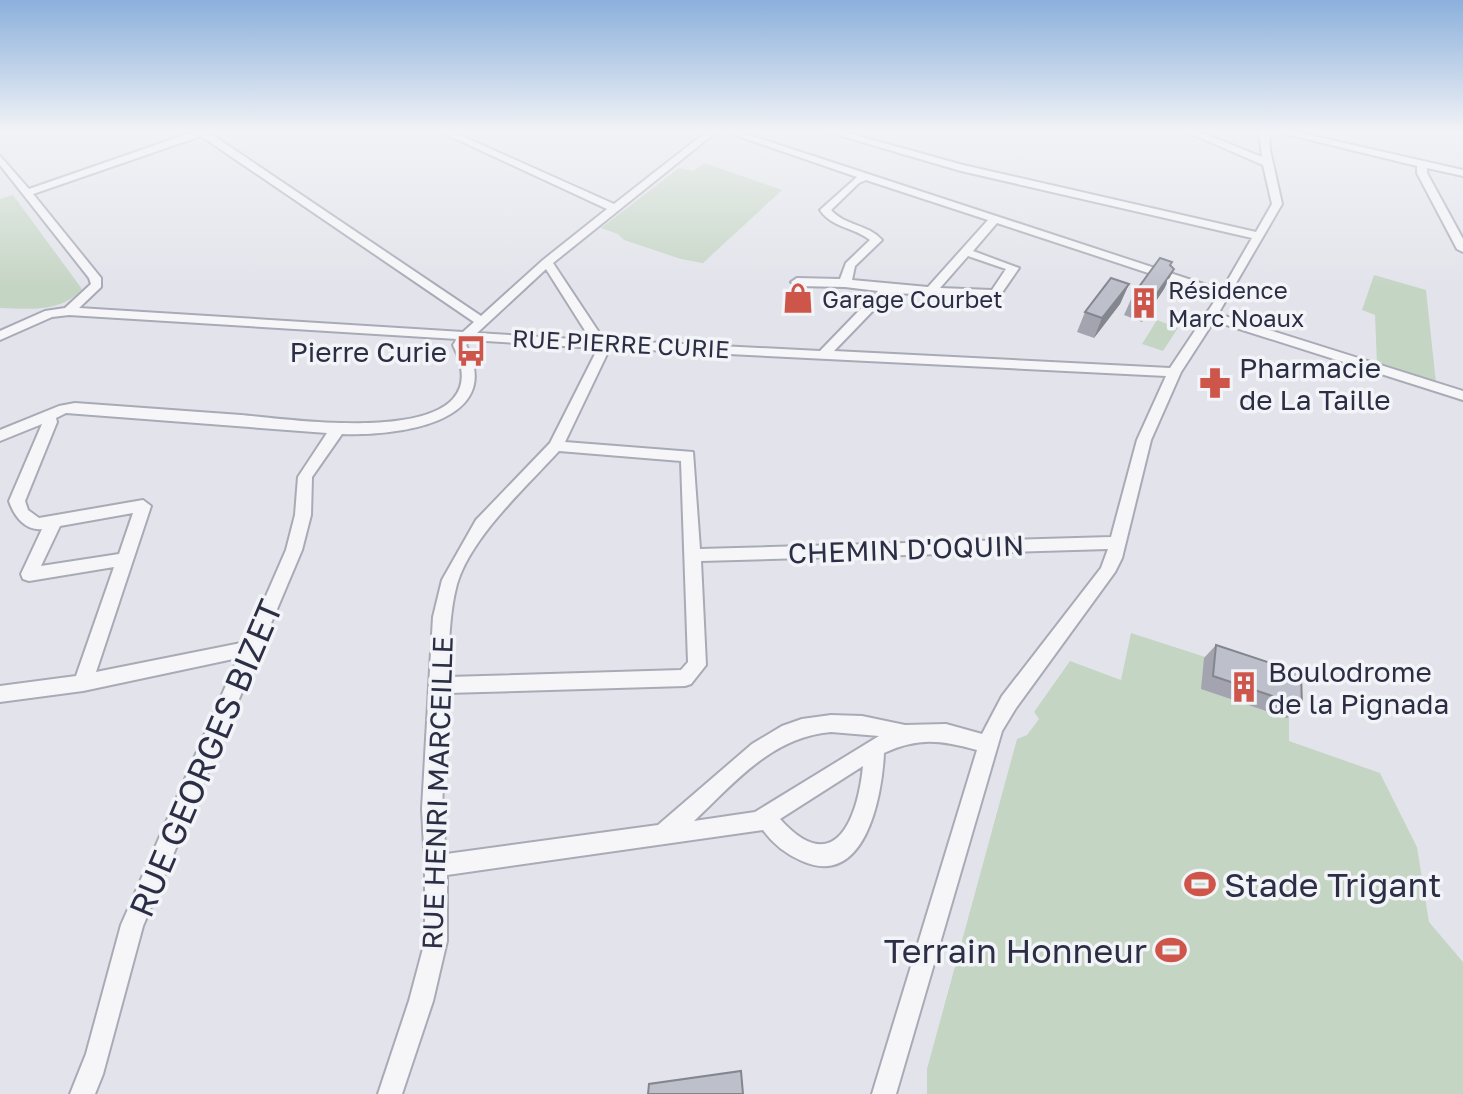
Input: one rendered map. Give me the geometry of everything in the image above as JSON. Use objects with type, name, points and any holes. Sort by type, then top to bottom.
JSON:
[{"type":"street","points":[[18,183],[95,278],[97,285],[69,311]]},
{"type":"street","points":[[27,193],[56,183]]},
{"type":"street","points":[[276,183],[481,321]]},
{"type":"street","points":[[558,183],[613,208]]},
{"type":"street","points":[[0,436],[48,415],[75,408],[338,429],[394,428],[438,417],[465,393],[470,378],[469,364],[459,345],[468,334],[547,262],[645,183]]},
{"type":"street","points":[[845,283],[850,265],[876,240],[871,232],[826,215],[825,210],[842,197],[850,196],[864,183]]},
{"type":"street","points":[[878,183],[1222,294]]},
{"type":"street","points":[[1027,183],[1260,236]]},
{"type":"street","points":[[884,1094],[987,744],[1009,702],[1107,572],[1118,543],[1144,440],[1174,372],[1260,236],[1278,201],[1273,183]]},
{"type":"street","points":[[1427,183],[1463,249]]},
{"type":"street","points":[[931,291],[995,219]]},
{"type":"street","points":[[797,282],[995,294],[1013,268],[966,252]]},
{"type":"street","points":[[547,262],[600,344]]},
{"type":"street","points":[[824,354],[887,289]]},
{"type":"street","name":"RUE PIERRE CURIE","points":[[0,336],[49,314],[69,311],[600,344],[1174,372]]},
{"type":"street","points":[[1208,315],[1463,396]]},
{"type":"street","name":"RUE HENRI MARCEILLE","points":[[390,1094],[421,1001],[436,941],[432,809],[442,617],[450,580],[482,524],[556,446],[602,352],[600,344]]},
{"type":"street","points":[[48,415],[50,422],[17,501],[21,513],[37,524],[143,506],[83,683]]},
{"type":"street","name":"RUE GEORGES BIZET","points":[[82,1094],[93,1067],[122,952],[132,925],[294,550],[303,515],[303,487],[308,469],[338,429]]},
{"type":"street","points":[[440,685],[685,678],[697,665],[688,456],[556,446]]},
{"type":"street","points":[[54,521],[29,574],[125,559]]},
{"type":"street","name":"CHEMIN D'OQUIN","points":[[694,555],[1118,543]]},
{"type":"street","points":[[0,694],[83,683],[251,648]]},
{"type":"street","points":[[664,834],[761,750],[789,732],[816,726],[850,725],[887,728],[905,734],[946,733],[987,744]]},
{"type":"street","points":[[436,866],[767,819],[874,748],[905,734]]},
{"type":"street","points":[[767,819],[785,841],[801,852],[822,855],[841,849],[854,836],[861,819],[874,768],[874,748]]},
{"type":"green space","points":[[659,183],[762,183],[782,190],[703,263],[624,240],[618,234],[601,228]]},
{"type":"green space","points":[[13,195],[82,289],[74,297],[44,308],[0,308],[0,199]]},
{"type":"green space","points":[[1374,275],[1426,290],[1436,383],[1377,365],[1375,315],[1362,310]]},
{"type":"green space","points":[[1157,320],[1178,328],[1163,351],[1142,344]]},
{"type":"green space","name":"Stade Trigant","points":[[1131,633],[1289,684],[1289,741],[1380,773],[1417,847],[1429,922],[1463,962],[1463,1094],[927,1094],[927,1069],[1017,739],[1027,735],[1039,719],[1034,712],[1070,661],[1121,680]]},
{"type":"building","points":[[1160,258],[1172,262],[1170,265],[1174,269],[1151,302],[1133,295]]},
{"type":"building","points":[[1111,278],[1129,284],[1102,318],[1085,312]]},
{"type":"building","points":[[1216,645],[1301,673],[1302,706],[1213,676]]},
{"type":"building","points":[[741,1071],[743,1094],[648,1094],[649,1084]]},
{"type":"place","name":"Garage Courbet","points":[[798,298]]},
{"type":"place","name":"Résidence Marc Noaux","points":[[1144,303]]},
{"type":"place","name":"Pierre Curie","points":[[471,351]]},
{"type":"place","name":"Pharmacie de La Taille","points":[[1215,383]]},
{"type":"place","name":"Boulodrome de la Pignada","points":[[1244,687]]},
{"type":"place","name":"Stade Trigant","points":[[1200,884]]},
{"type":"place","name":"Terrain Honneur","points":[[1171,950]]}]
